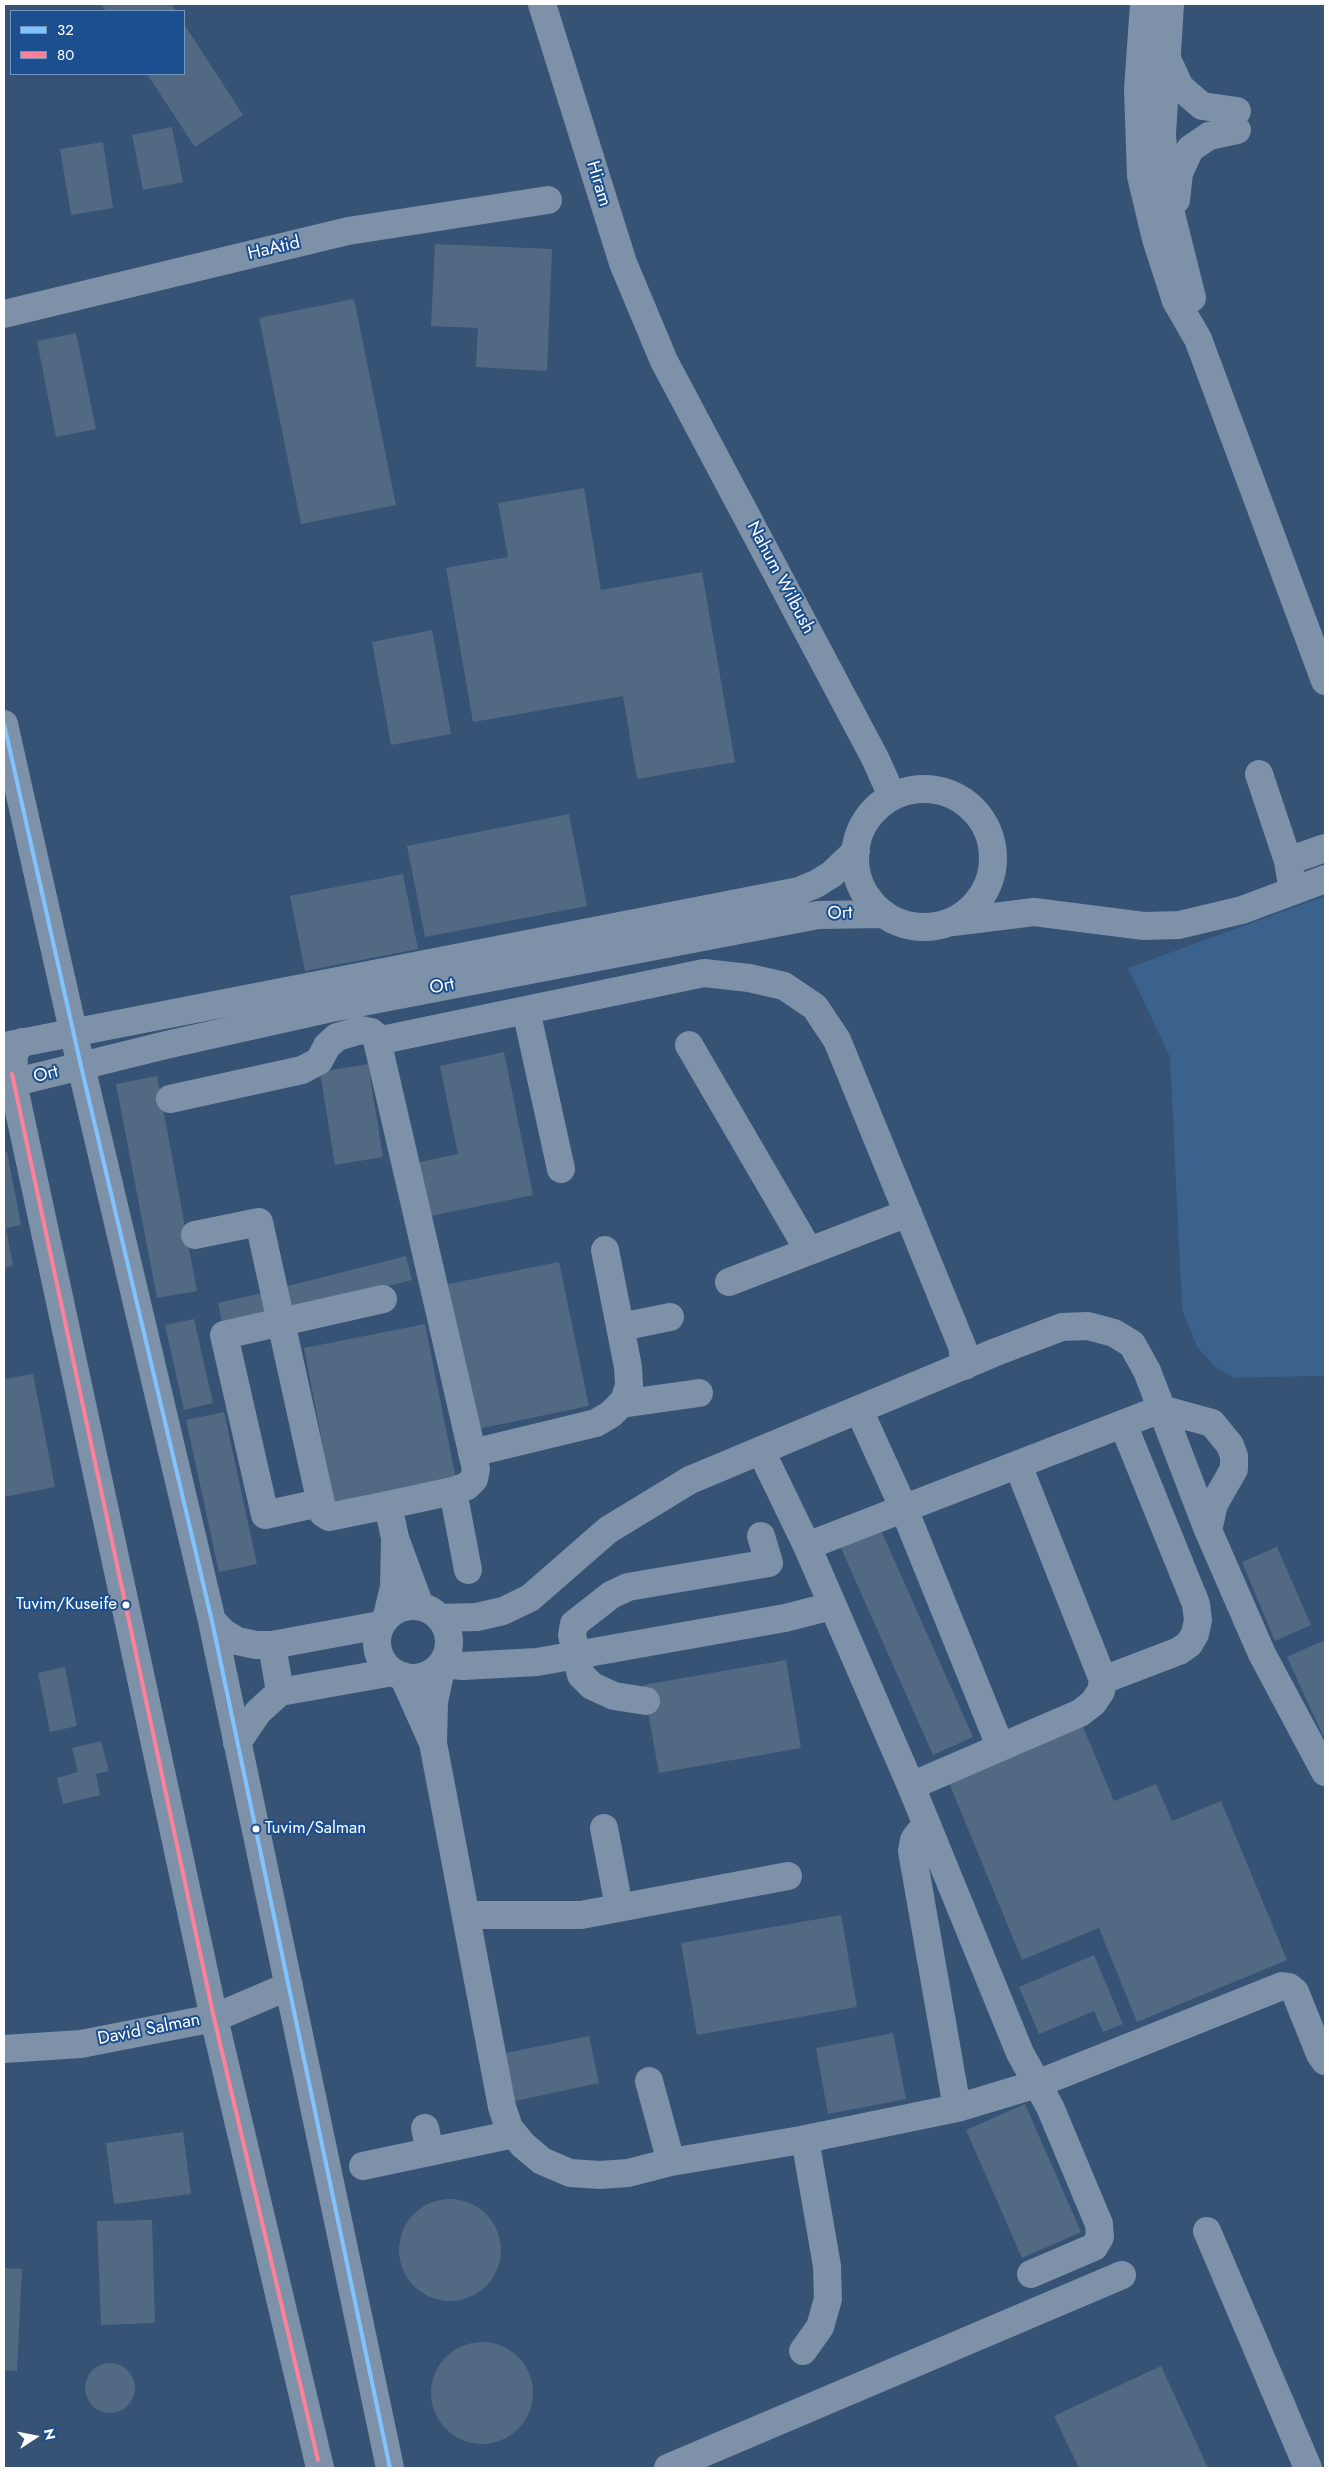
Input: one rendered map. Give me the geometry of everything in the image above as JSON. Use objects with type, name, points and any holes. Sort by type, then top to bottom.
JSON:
[{"type":"street","name":"Hiram","points":[[542,4],[623,263],[664,361]]},
{"type":"street","points":[[1144,4],[1138,90],[1141,176],[1156,239],[1176,301],[1198,339],[1325,681]]},
{"type":"street","points":[[1170,4],[1162,120],[1166,194],[1192,296],[1198,339]]},
{"type":"street","points":[[1166,57],[1180,87],[1202,106],[1237,120],[1190,149],[1179,173],[1173,222]]},
{"type":"street","points":[[1140,140],[1169,115],[1202,106]]},
{"type":"street","name":"HaAtid","points":[[4,314],[348,231],[548,200]]},
{"type":"street","name":"Nahum Wilbush","points":[[664,361],[871,750],[892,796]]},
{"type":"street","points":[[4,724],[74,1032],[80,1066],[212,1621],[390,2468]]},
{"type":"street","points":[[1259,774],[1288,861],[1293,891]]},
{"type":"street","points":[[952,922],[970,911],[984,894],[990,880],[994,850],[988,829],[975,810],[957,796],[936,789],[914,789],[892,796],[875,808],[863,825],[856,852],[855,867],[861,887],[873,905],[890,919],[909,926],[931,928],[952,922],[1034,912],[1144,926],[1179,925],[1242,910],[1325,879]]},
{"type":"street","points":[[1288,861],[1325,848]]},
{"type":"street","name":"Ort","points":[[13,1044],[799,891],[816,884],[832,874],[856,852]]},
{"type":"street","name":"Ort","points":[[8,1084],[331,1008],[818,915],[884,914]]},
{"type":"street","points":[[377,1041],[704,973],[749,978],[784,986],[815,1007],[837,1040],[962,1346],[965,1366]]},
{"type":"street","points":[[526,1010],[561,1169]]},
{"type":"street","points":[[170,1099],[302,1070],[319,1061],[327,1046],[337,1037],[362,1030],[371,1032],[376,1036],[476,1469],[474,1478],[467,1486],[453,1492],[329,1517],[322,1513],[260,1222],[195,1235]]},
{"type":"street","points":[[13,1044],[14,1053],[8,1084],[214,2018],[320,2468]]},
{"type":"street","points":[[689,1045],[809,1251]]},
{"type":"street","points":[[729,1282],[908,1213]]},
{"type":"street","points":[[472,1454],[596,1423],[611,1414],[621,1404],[629,1386],[621,1327],[605,1250]]},
{"type":"street","points":[[319,1502],[265,1515],[224,1335],[383,1299]]},
{"type":"street","points":[[621,1327],[670,1317]]},
{"type":"street","points":[[212,1621],[224,1633],[237,1641],[256,1645],[272,1645],[384,1621],[397,1609],[408,1606],[430,1612],[477,1617],[503,1611],[530,1598],[608,1530],[690,1480],[996,1352],[1062,1328],[1088,1326],[1114,1333],[1132,1344],[1147,1371],[1208,1530],[1262,1654],[1325,1772]]},
{"type":"street","points":[[621,1404],[699,1393]]},
{"type":"street","points":[[807,1546],[1161,1409],[1212,1423],[1230,1445],[1234,1456],[1234,1469],[1214,1504],[1208,1530]]},
{"type":"street","points":[[859,1410],[904,1509],[1000,1746]]},
{"type":"street","points":[[1103,1680],[1179,1651],[1189,1644],[1195,1634],[1198,1620],[1196,1604],[1123,1424]]},
{"type":"street","points":[[761,1451],[807,1546],[911,1786],[1020,2053],[1050,2107],[1099,2224],[1100,2236],[1094,2247],[1032,2274]]},
{"type":"street","points":[[911,1786],[1080,1713],[1093,1703],[1101,1691],[1103,1680],[1018,1465]]},
{"type":"street","points":[[453,1492],[468,1570]]},
{"type":"street","points":[[388,1505],[395,1538],[394,1587],[384,1621],[377,1636],[377,1648],[381,1659],[398,1674],[433,1743]]},
{"type":"street","points":[[646,1701],[614,1696],[592,1686],[581,1675],[572,1635],[574,1624],[611,1594],[628,1586],[769,1563],[760,1536]]},
{"type":"street","points":[[395,1538],[430,1612],[447,1629],[449,1641],[434,1702],[433,1743],[502,2107],[509,2128],[523,2145],[542,2160],[570,2172],[600,2175],[628,2173],[672,2162],[805,2139],[957,2108],[1037,2084],[1282,1986],[1289,1987],[1295,1992],[1320,2054],[1325,2061]]},
{"type":"street","points":[[444,1658],[463,1666],[537,1662],[786,1618],[832,1606]]},
{"type":"street","points":[[237,1743],[258,1712],[280,1692],[398,1674],[422,1677],[433,1672],[444,1658],[503,1611]]},
{"type":"street","points":[[272,1645],[280,1692]]},
{"type":"street","points":[[604,1828],[619,1907]]},
{"type":"street","points":[[928,1828],[919,1833],[914,1840],[912,1851],[957,2108]]},
{"type":"street","points":[[466,1915],[580,1915],[788,1876]]},
{"type":"street","name":"David Salman","points":[[4,2048],[81,2044],[214,2018],[289,1986]]},
{"type":"street","points":[[649,2081],[672,2162]]},
{"type":"street","points":[[363,2166],[428,2140],[514,2134]]},
{"type":"street","points":[[803,2351],[820,2327],[828,2299],[827,2266],[805,2139]]},
{"type":"street","points":[[1207,2232],[1308,2468]]},
{"type":"street","points":[[668,2468],[1122,2275]]},
{"type":"water","points":[[1325,896],[1325,1376],[1234,1378],[1214,1366],[1197,1347],[1182,1309],[1170,1057],[1128,968]]},
{"type":"pier","points":[[1325,1376],[1325,1379],[1241,1380],[1234,1378]]},
{"type":"building","points":[[101,4],[171,4],[175,10],[105,10]]},
{"type":"building","points":[[185,26],[243,115],[195,147],[148,75],[185,75]]},
{"type":"building","points":[[172,127],[183,182],[143,190],[132,135]]},
{"type":"building","points":[[103,142],[113,208],[71,215],[60,149]]},
{"type":"building","points":[[435,244],[552,249],[547,371],[476,367],[478,328],[431,326]]},
{"type":"building","points":[[354,299],[396,505],[301,524],[259,318]]},
{"type":"building","points":[[76,333],[96,429],[56,437],[37,341]]},
{"type":"building","points":[[584,488],[601,590],[702,572],[735,762],[637,779],[623,696],[473,722],[446,568],[508,557],[498,503]]},
{"type":"building","points":[[432,630],[451,734],[391,745],[372,642]]},
{"type":"building","points":[[569,814],[587,906],[425,937],[407,846]]},
{"type":"building","points":[[403,874],[418,949],[305,971],[290,896]]},
{"type":"building","points":[[504,1052],[533,1195],[426,1217],[415,1163],[458,1154],[440,1066]]},
{"type":"building","points":[[368,1064],[383,1157],[335,1165],[320,1072]]},
{"type":"building","points":[[157,1076],[197,1291],[157,1298],[116,1084]]},
{"type":"building","points":[[7,1151],[21,1225],[6,1228],[13,1266],[4,1268],[4,1152]]},
{"type":"building","points":[[406,1256],[412,1280],[290,1311],[284,1287]]},
{"type":"building","points":[[559,1262],[589,1406],[473,1430],[443,1285]]},
{"type":"building","points":[[271,1291],[276,1315],[223,1327],[218,1303]]},
{"type":"building","points":[[194,1319],[213,1403],[184,1410],[165,1325]]},
{"type":"building","points":[[425,1324],[457,1484],[335,1508],[304,1348]]},
{"type":"building","points":[[33,1374],[55,1487],[4,1497],[4,1379]]},
{"type":"building","points":[[224,1412],[257,1564],[219,1572],[186,1420]]},
{"type":"building","points":[[880,1528],[973,1737],[933,1755],[840,1546]]},
{"type":"building","points":[[1277,1547],[1311,1625],[1275,1641],[1242,1562]]},
{"type":"building","points":[[1323,1641],[1325,1647],[1325,1740],[1287,1657]]},
{"type":"building","points":[[786,1660],[801,1748],[659,1773],[643,1685]]},
{"type":"building","points":[[65,1667],[77,1726],[50,1732],[38,1673]]},
{"type":"building","points":[[1081,1722],[1114,1801],[1156,1784],[1172,1821],[1221,1801],[1287,1960],[1137,2022],[1099,1928],[1022,1960],[947,1778]]},
{"type":"building","points":[[101,1741],[109,1771],[96,1774],[100,1795],[63,1804],[57,1778],[78,1772],[72,1748]]},
{"type":"building","points":[[841,1915],[857,2007],[697,2035],[681,1943]]},
{"type":"building","points":[[1094,1955],[1123,2024],[1103,2032],[1094,2011],[1039,2034],[1019,1987]]},
{"type":"building","points":[[893,2033],[906,2099],[828,2114],[816,2048]]},
{"type":"building","points":[[589,2036],[599,2083],[511,2102],[501,2054]]},
{"type":"building","points":[[1025,2104],[1081,2232],[1022,2258],[966,2130]]},
{"type":"building","points":[[183,2132],[191,2194],[114,2204],[106,2143]]},
{"type":"building","points":[[450,2199],[470,2203],[486,2214],[497,2230],[501,2250],[497,2270],[486,2286],[470,2297],[450,2301],[430,2297],[414,2286],[403,2270],[399,2250],[403,2230],[414,2214],[430,2203]]},
{"type":"building","points":[[152,2220],[155,2323],[101,2325],[97,2221]]},
{"type":"building","points":[[4,2268],[22,2269],[17,2371],[4,2370]]},
{"type":"building","points":[[482,2342],[502,2346],[518,2357],[529,2373],[533,2393],[529,2413],[518,2429],[502,2440],[482,2444],[462,2440],[446,2429],[435,2413],[431,2393],[435,2373],[446,2357],[462,2346]]},
{"type":"building","points":[[110,2363],[119,2365],[130,2374],[135,2388],[133,2397],[124,2408],[110,2413],[101,2411],[90,2402],[85,2388],[87,2379],[96,2368]]},
{"type":"building","points":[[1161,2366],[1208,2468],[1079,2468],[1054,2416]]},
{"type":"transit line","name":"32","points":[[4,724],[81,1066],[212,1621],[390,2468]]},
{"type":"transit line","name":"80","points":[[12,1074],[214,2018],[318,2460]]},
{"type":"place","name":"Tuvim/Kuseife","points":[[126,1605]]},
{"type":"place","name":"Tuvim/Salman","points":[[256,1829]]}]
